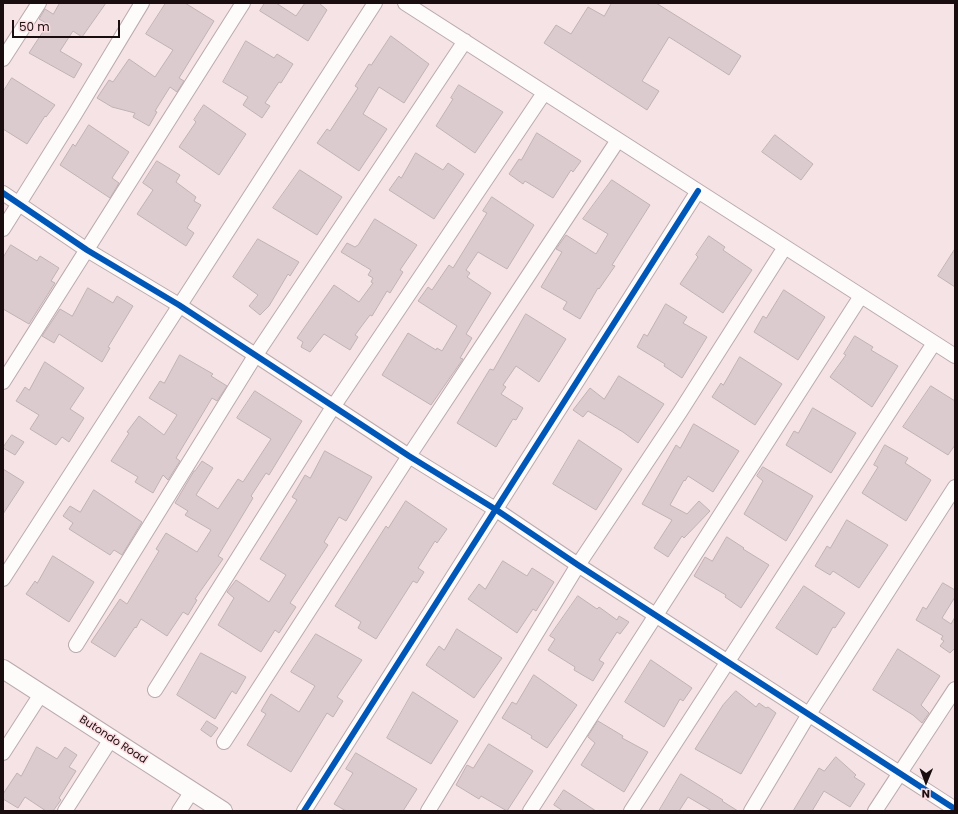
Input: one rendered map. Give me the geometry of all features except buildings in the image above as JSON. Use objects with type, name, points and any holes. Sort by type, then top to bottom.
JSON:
[{"type":"street","points":[[3,58],[39,3]]},
{"type":"street","points":[[3,229],[20,204],[142,3]]},
{"type":"street","points":[[3,382],[243,3]]},
{"type":"street","points":[[3,579],[375,3]]},
{"type":"street","points":[[405,3],[955,356]]},
{"type":"street","points":[[76,645],[255,356],[465,41]]},
{"type":"street","points":[[155,690],[333,406],[544,92]]},
{"type":"street","points":[[224,742],[241,718],[409,456],[618,140]]},
{"type":"street","points":[[304,811],[698,191]]},
{"type":"street","points":[[3,194],[87,250],[179,305],[409,456],[495,509],[578,565],[955,809]]},
{"type":"street","points":[[428,811],[578,565],[684,405],[785,247]]},
{"type":"street","points":[[530,811],[860,296]]},
{"type":"street","points":[[631,811],[934,343]]},
{"type":"street","points":[[751,811],[809,714],[955,488]]},
{"type":"street","name":"Butondo Road","points":[[3,669],[223,811]]},
{"type":"street","points":[[875,811],[955,689]]},
{"type":"street","points":[[3,753],[42,694]]},
{"type":"street","points":[[65,811],[111,739]]},
{"type":"street","points":[[179,811],[192,791]]},
{"type":"cycle path","points":[[304,811],[698,191]]},
{"type":"cycle path","points":[[3,193],[87,250],[179,305],[409,456],[495,509],[578,565],[955,809]]}]
